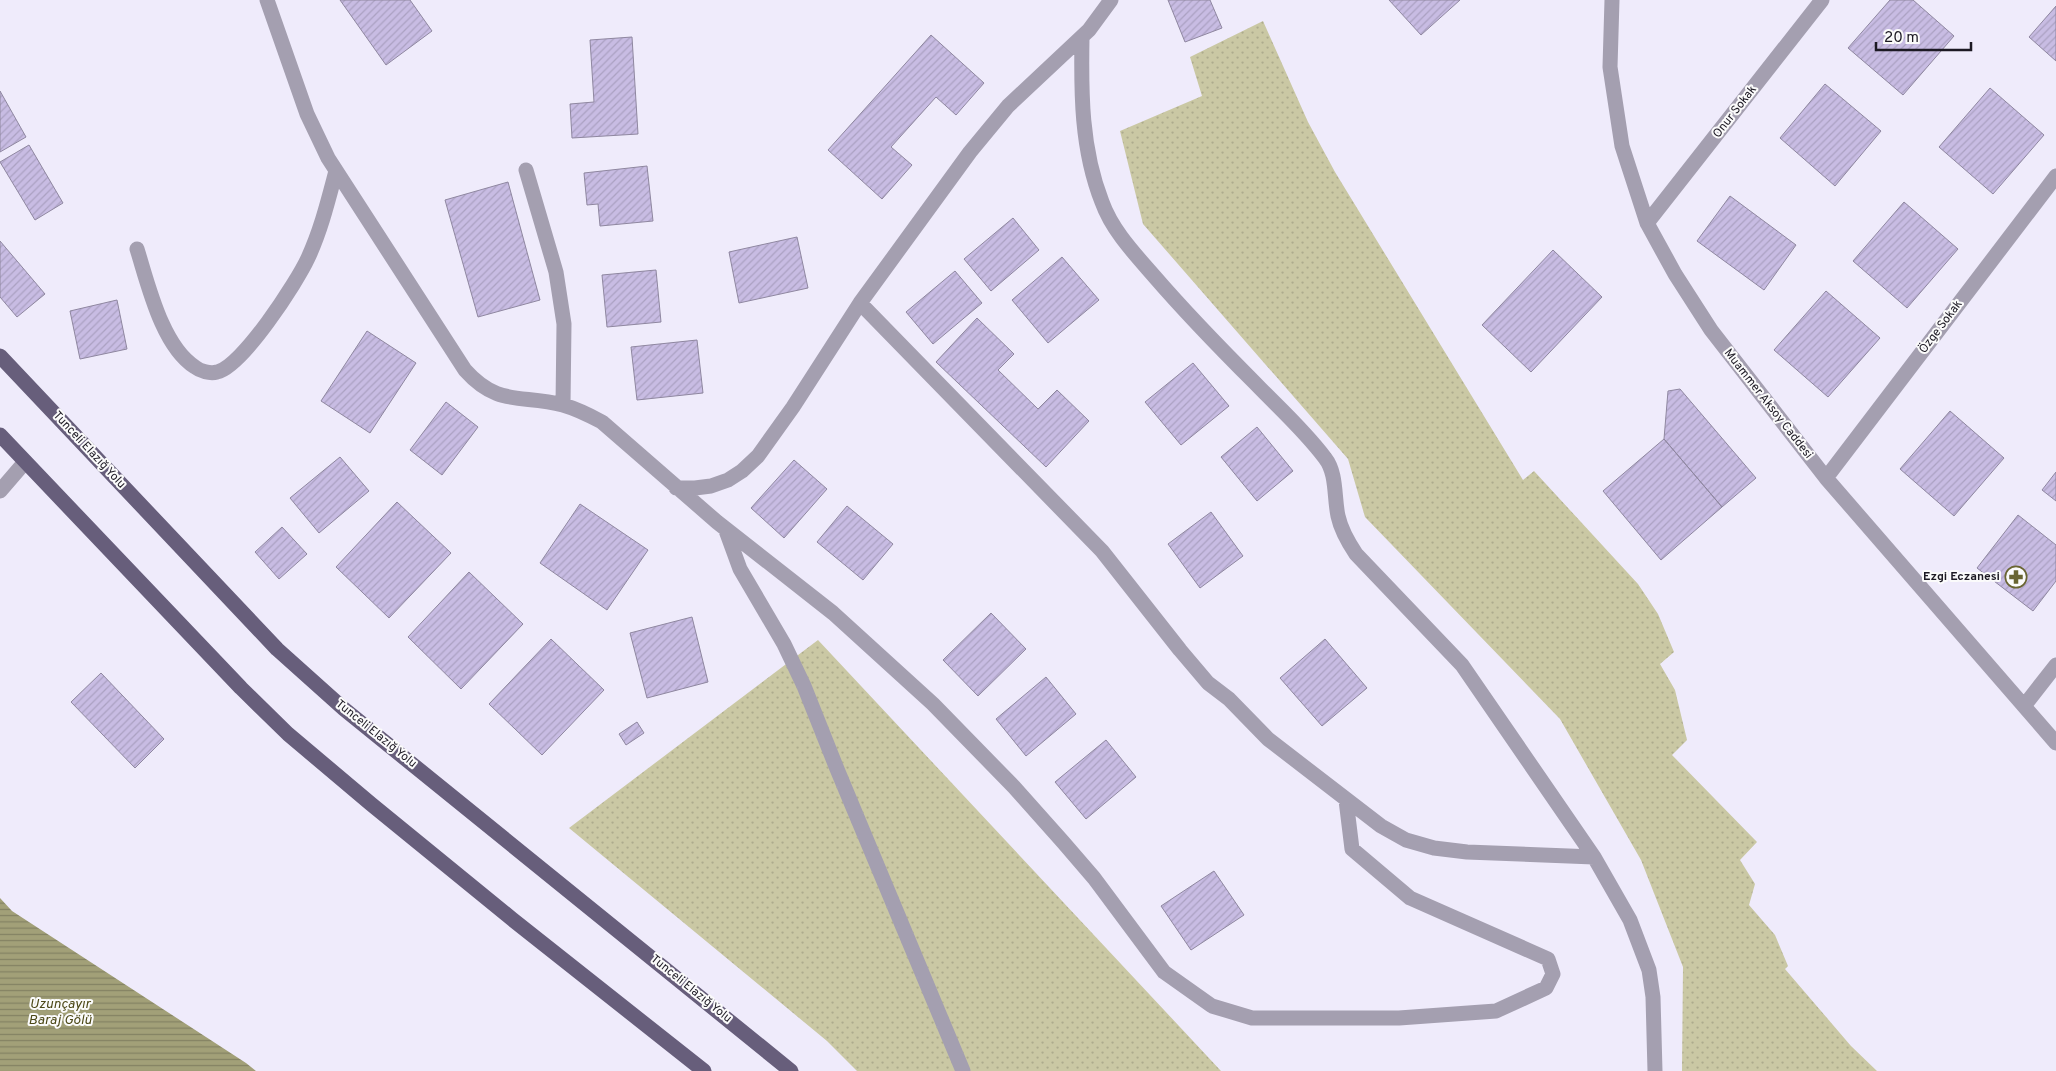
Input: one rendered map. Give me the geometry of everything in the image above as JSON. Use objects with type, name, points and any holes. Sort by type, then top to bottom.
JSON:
[{"type":"main road","name":"Tunceli Elazığ Yolu","points":[[0,356],[277,649],[344,709],[791,1071]]},
{"type":"main road","points":[[0,435],[241,688],[288,734],[505,914],[704,1071]]},
{"type":"street","points":[[267,0],[307,114],[336,171],[465,370],[476,382],[488,391],[504,397],[563,405],[584,412],[602,422],[676,488],[833,613],[933,704],[1014,787],[1094,878],[1164,972],[1212,1006],[1252,1018],[1399,1018],[1496,1011],[1546,988],[1553,974],[1548,959],[1410,898],[1352,849],[1346,800]]},
{"type":"street","points":[[676,488],[711,486],[728,480],[742,471],[758,456],[794,407],[860,303],[970,152],[1008,106],[1082,37],[1112,0]]},
{"type":"street","name":"Muammer Aksoy Caddesi","points":[[1612,0],[1610,67],[1622,146],[1647,223],[1675,274],[1710,330],[1826,478],[2056,743]]},
{"type":"street","name":"Onur Sokak","points":[[1647,223],[1822,0]]},
{"type":"street","points":[[1082,37],[1081,87],[1087,152],[1102,202],[1116,229],[1188,314],[1295,422],[1323,455],[1332,471],[1339,518],[1345,537],[1356,554],[1471,676],[1594,857],[1630,920],[1649,970],[1653,997],[1655,1071]]},
{"type":"street","points":[[526,170],[556,272],[564,324],[563,405]]},
{"type":"street","points":[[137,249],[152,295],[169,337],[180,353],[194,367],[206,372],[217,372],[239,357],[286,298],[308,260],[324,220],[336,171]]},
{"type":"street","name":"Özge Sokak","points":[[1826,478],[2056,176]]},
{"type":"street","points":[[860,303],[1102,551],[1180,650],[1208,682],[1229,699],[1268,739],[1346,800],[1381,826],[1406,840],[1434,848],[1466,852],[1594,857]]},
{"type":"street","points":[[0,491],[26,462]]},
{"type":"street","points":[[725,528],[740,570],[784,644],[804,686],[963,1071]]},
{"type":"street","points":[[2024,706],[2056,665]]},
{"type":"shaded area","points":[[1263,21],[1308,122],[1335,172],[1523,480],[1534,471],[1638,584],[1658,614],[1674,652],[1660,664],[1675,690],[1687,740],[1672,755],[1757,842],[1740,860],[1755,884],[1749,905],[1775,935],[1788,966],[1785,969],[1851,1046],[1877,1071],[1682,1071],[1683,967],[1641,860],[1560,719],[1365,517],[1348,459],[1143,224],[1120,131],[1202,96],[1190,57]]},
{"type":"shaded area","points":[[818,640],[1221,1071],[857,1071],[827,1041],[569,828]]},
{"type":"water","name":"Uzunçayır Baraj Gölü","points":[[0,898],[12,911],[256,1071],[0,1071]]},
{"type":"building","points":[[340,0],[410,0],[432,31],[386,65]]},
{"type":"building","points":[[1168,0],[1210,0],[1222,28],[1185,42]]},
{"type":"building","points":[[1389,0],[1460,0],[1421,35]]},
{"type":"building","points":[[1890,0],[1913,0],[1954,36],[1903,95],[1848,48]]},
{"type":"building","points":[[2056,6],[2056,61],[2029,37]]},
{"type":"building","points":[[931,35],[984,83],[956,115],[936,97],[891,147],[912,165],[882,199],[828,150]]},
{"type":"building","points":[[632,37],[638,134],[572,138],[570,104],[594,102],[590,40]]},
{"type":"building","points":[[1825,84],[1881,131],[1835,186],[1780,138]]},
{"type":"building","points":[[1990,88],[2044,135],[1993,194],[1939,147]]},
{"type":"building","points":[[0,91],[26,137],[0,152]]},
{"type":"building","points":[[29,145],[63,203],[35,220],[0,162]]},
{"type":"building","points":[[647,166],[653,221],[600,226],[598,204],[587,205],[584,173]]},
{"type":"building","points":[[508,182],[540,300],[478,317],[445,200]]},
{"type":"building","points":[[1730,196],[1796,245],[1764,290],[1697,241]]},
{"type":"building","points":[[1904,202],[1958,249],[1907,308],[1853,261]]},
{"type":"building","points":[[1013,218],[1039,250],[991,291],[964,259]]},
{"type":"building","points":[[797,237],[808,288],[739,303],[729,252]]},
{"type":"building","points":[[0,241],[45,294],[17,317],[0,297]]},
{"type":"building","points":[[1553,250],[1602,297],[1531,372],[1482,325]]},
{"type":"building","points":[[1062,257],[1099,300],[1048,343],[1012,300]]},
{"type":"building","points":[[656,270],[661,322],[607,327],[602,275]]},
{"type":"building","points":[[955,271],[982,303],[933,344],[906,312]]},
{"type":"building","points":[[1826,291],[1880,338],[1828,397],[1774,350]]},
{"type":"building","points":[[117,300],[127,349],[80,359],[70,311]]},
{"type":"building","points":[[977,318],[1014,354],[998,370],[1038,409],[1057,390],[1089,421],[1046,467],[936,362]]},
{"type":"building","points":[[367,331],[416,363],[370,433],[321,401]]},
{"type":"building","points":[[697,340],[703,393],[637,400],[631,347]]},
{"type":"building","points":[[1193,363],[1229,406],[1181,445],[1145,402]]},
{"type":"building","points":[[1680,389],[1756,478],[1722,507],[1664,439],[1668,391]]},
{"type":"building","points":[[446,402],[478,427],[442,475],[410,450]]},
{"type":"building","points":[[1950,411],[2004,458],[1954,516],[1900,469]]},
{"type":"building","points":[[1257,427],[1293,471],[1257,501],[1221,457]]},
{"type":"building","points":[[1664,439],[1722,507],[1661,560],[1603,491]]},
{"type":"building","points":[[340,457],[369,491],[319,533],[290,498]]},
{"type":"building","points":[[794,460],[827,489],[784,538],[751,508]]},
{"type":"building","points":[[2056,472],[2056,501],[2042,490]]},
{"type":"building","points":[[397,502],[451,553],[389,618],[336,567]]},
{"type":"building","points":[[580,504],[648,550],[607,610],[540,563]]},
{"type":"building","points":[[847,506],[893,544],[863,580],[817,542]]},
{"type":"building","points":[[1211,512],[1243,556],[1200,588],[1168,544]]},
{"type":"building","points":[[2018,515],[2056,545],[2056,581],[2033,611],[1977,568]]},
{"type":"building","points":[[282,527],[307,554],[279,579],[255,552]]},
{"type":"building","points":[[469,572],[523,624],[461,689],[408,637]]},
{"type":"building","points":[[991,613],[1026,649],[978,696],[943,660]]},
{"type":"building","points":[[692,617],[708,682],[647,698],[630,633]]},
{"type":"building","points":[[551,639],[604,690],[542,755],[489,704]]},
{"type":"building","points":[[1325,639],[1367,688],[1322,726],[1280,678]]},
{"type":"building","points":[[101,673],[164,739],[135,768],[71,702]]},
{"type":"building","points":[[1046,677],[1076,714],[1026,756],[996,719]]},
{"type":"building","points":[[637,722],[644,733],[626,745],[619,734]]},
{"type":"building","points":[[1106,740],[1136,777],[1086,819],[1055,782]]},
{"type":"building","points":[[1214,871],[1244,915],[1191,950],[1161,906]]},
{"type":"place","name":"Ezgi Eczanesi","points":[[2016,577]]}]
